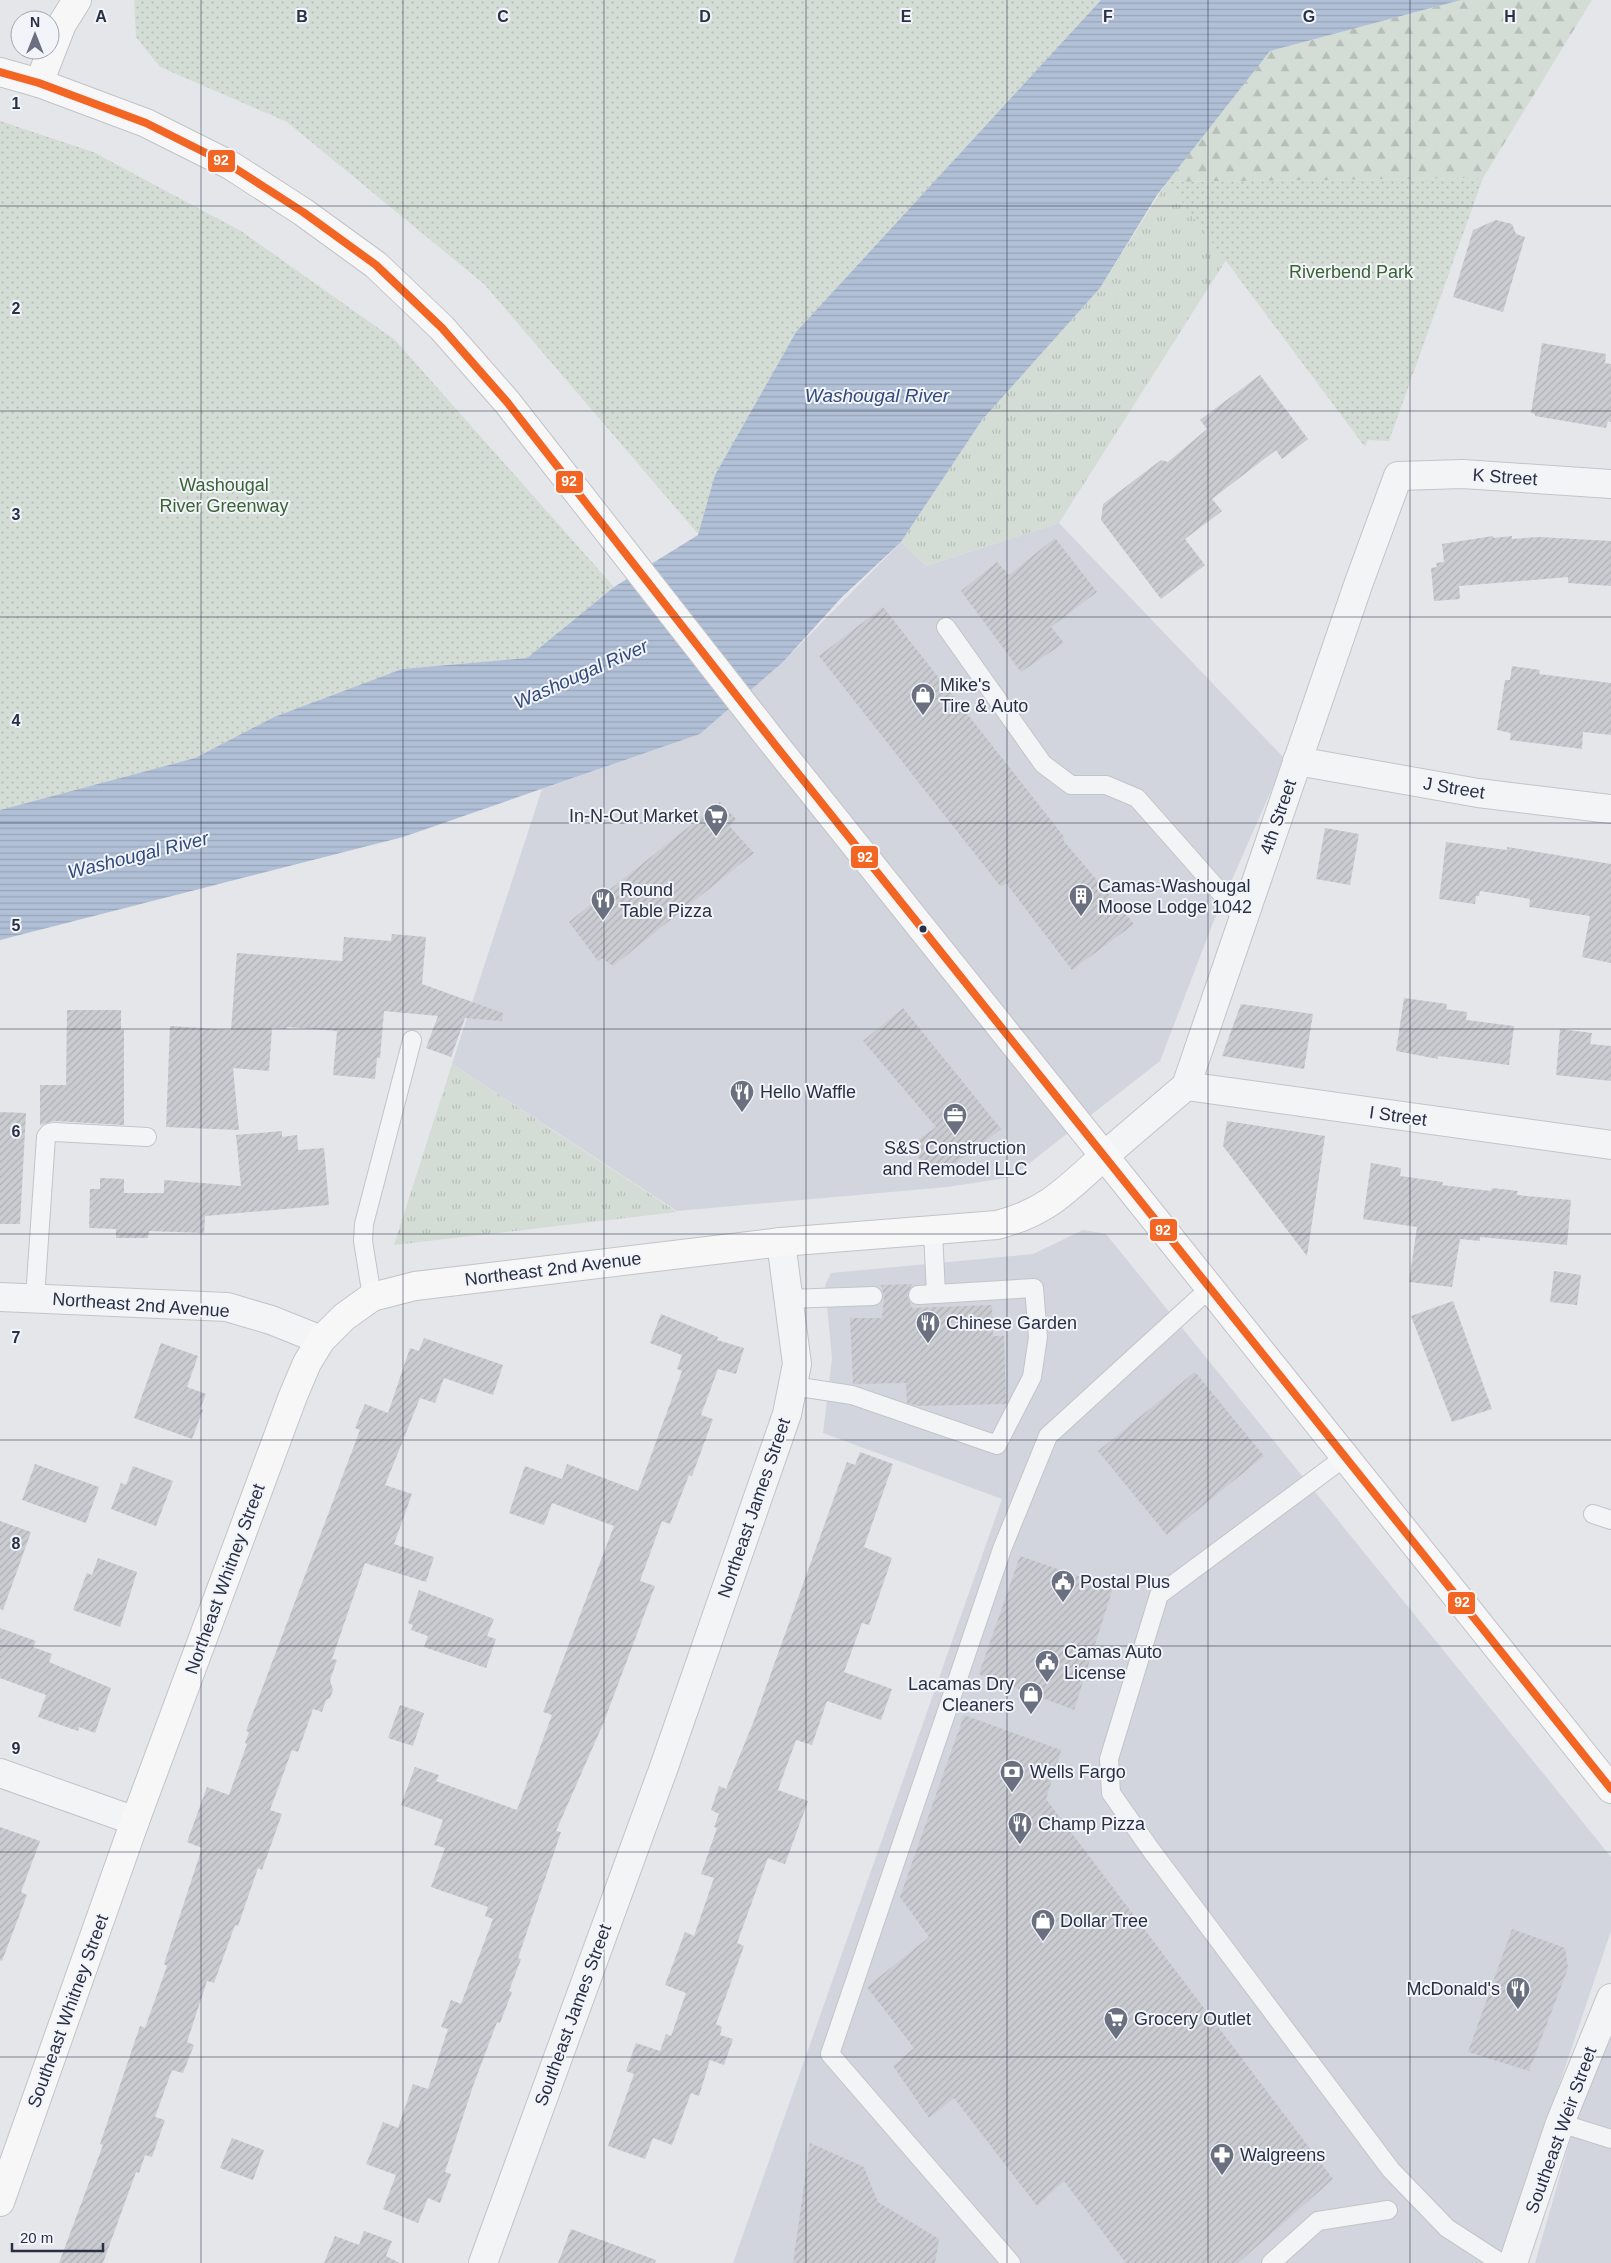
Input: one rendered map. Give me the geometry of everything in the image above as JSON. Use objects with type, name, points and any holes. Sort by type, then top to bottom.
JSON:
[{"type":"main road","points":[[39,83],[62,24],[77,0]]},
{"type":"main road","points":[[0,72],[39,83],[146,123],[230,166],[303,212],[376,265],[442,328],[507,402],[776,746],[1611,1789]]},
{"type":"main road","name":"Northeast 2nd Avenue","points":[[321,1340],[344,1317],[372,1297],[415,1286],[781,1242],[933,1232],[997,1225],[1023,1219],[1053,1202],[1104,1156]]},
{"type":"main road","name":"Northeast Whitney Street","points":[[136,1821],[293,1396],[307,1363],[321,1340]]},
{"type":"main road","name":"Southeast Whitney Street","points":[[0,2202],[136,1821]]},
{"type":"street","name":"K Street","points":[[1398,476],[1463,474],[1611,484]]},
{"type":"street","name":"4th Street","points":[[1186,1086],[1297,761],[1398,476]]},
{"type":"street","name":"J Street","points":[[1297,761],[1478,793],[1611,809]]},
{"type":"street","points":[[1104,1156],[1186,1086]]},
{"type":"street","name":"I Street","points":[[1186,1086],[1611,1146]]},
{"type":"street","name":"Northeast James Street","points":[[664,1767],[787,1414],[797,1364],[781,1242]]},
{"type":"street","name":"Northeast 2nd Avenue","points":[[0,1297],[227,1307],[321,1340]]},
{"type":"street","name":"Southeast James Street","points":[[483,2263],[664,1767]]},
{"type":"street","points":[[0,1773],[136,1821]]},
{"type":"street","name":"Southeast Weir Street","points":[[1513,2263],[1560,2123],[1611,1998]]},
{"type":"lane","points":[[946,627],[1044,764],[1071,785],[1106,785],[1137,798],[1244,919]]},
{"type":"lane","points":[[372,1297],[363,1241],[364,1224],[412,1040]]},
{"type":"lane","points":[[35,1298],[46,1137],[49,1133],[56,1132],[147,1137]]},
{"type":"lane","points":[[933,1232],[936,1294]]},
{"type":"lane","points":[[793,1386],[852,1395],[997,1445],[1032,1378],[1038,1337],[1034,1288],[918,1295]]},
{"type":"lane","points":[[1011,2263],[830,2054],[1002,1549],[1048,1436],[1210,1288]]},
{"type":"lane","points":[[788,1299],[874,1296]]},
{"type":"lane","points":[[1345,1457],[1158,1595],[1109,1759],[1111,1792],[1157,1858],[1391,2170],[1447,2228],[1501,2263]]},
{"type":"lane","points":[[1593,1514],[1611,1520]]},
{"type":"lane","points":[[1560,2123],[1611,2139]]},
{"type":"lane","points":[[1271,2263],[1318,2221],[1388,2210]]},
{"type":"shaded area","points":[[1059,523],[1285,759],[1213,923],[1160,1061],[1012,1177],[947,1187],[677,1211],[452,1064],[542,789],[700,734],[783,662],[901,542],[926,566]]},
{"type":"shaded area","points":[[1083,1230],[1106,1234],[1611,1857],[1611,1931],[1499,2263],[733,2263],[1002,1499],[823,1433],[832,1358],[825,1285],[831,1273],[1033,1254]]},
{"type":"shaded area","points":[[1611,2036],[1611,2263],[1535,2263],[1581,2102]]},
{"type":"green space","points":[[134,0],[1101,0],[796,332],[715,475],[699,535],[484,284],[287,122],[160,67],[136,37]]},
{"type":"green space","points":[[1461,0],[1592,0],[1483,178],[1167,182],[1270,51]]},
{"type":"green space","name":"Washougal River Greenway","points":[[0,121],[93,152],[241,231],[395,340],[614,587],[527,658],[402,669],[274,717],[195,758],[0,810]]},
{"type":"green space","name":"Riverbend Park","points":[[1483,178],[1389,441],[1368,440],[1365,447],[1167,182]]},
{"type":"green space","points":[[1167,182],[1226,260],[1059,523],[926,566],[901,542],[982,420],[1100,288]]},
{"type":"green space","points":[[452,1064],[677,1212],[394,1245]]},
{"type":"water","name":"Washougal River","points":[[1101,0],[1461,0],[1270,51],[1157,195],[1100,288],[982,420],[901,542],[842,597],[783,662],[700,734],[403,837],[0,940],[0,810],[195,758],[274,717],[402,669],[527,658],[614,587],[698,535],[715,475],[796,332]]},
{"type":"building","points":[[1496,220],[1512,224],[1516,234],[1525,237],[1503,312],[1453,297],[1473,230]]},
{"type":"building","points":[[1542,343],[1606,354],[1605,363],[1611,364],[1611,422],[1608,421],[1606,428],[1535,416],[1535,414],[1531,413]]},
{"type":"building","points":[[1260,375],[1308,439],[1282,459],[1276,450],[1212,499],[1222,511],[1185,539],[1205,565],[1161,599],[1101,520],[1103,504],[1161,460],[1168,462],[1207,429],[1200,420]]},
{"type":"building","points":[[1493,536],[1494,538],[1512,536],[1512,539],[1539,537],[1611,541],[1611,586],[1568,583],[1568,577],[1459,586],[1460,599],[1434,601],[1431,568],[1437,567],[1436,563],[1444,562],[1442,544]]},
{"type":"building","points":[[1055,538],[1097,592],[1051,627],[1064,643],[1021,672],[961,591],[997,562],[1009,575]]},
{"type":"building","points":[[883,607],[1065,838],[1063,840],[1134,924],[1072,970],[1006,883],[1001,887],[819,656]]},
{"type":"building","points":[[1512,666],[1540,670],[1539,674],[1611,683],[1611,735],[1583,732],[1582,749],[1510,740],[1511,733],[1497,730],[1505,680],[1510,680]]},
{"type":"building","points":[[720,802],[736,819],[730,827],[754,853],[613,966],[602,958],[598,961],[569,922]]},
{"type":"building","points":[[1325,828],[1359,834],[1350,885],[1316,879]]},
{"type":"building","points":[[1446,842],[1507,850],[1507,847],[1611,864],[1611,963],[1582,957],[1590,916],[1529,907],[1530,899],[1480,891],[1479,896],[1476,896],[1475,904],[1439,899]]},
{"type":"building","points":[[392,934],[426,937],[422,984],[503,1013],[502,1021],[465,1018],[451,1057],[426,1048],[438,1016],[384,1011],[380,1058],[377,1058],[375,1079],[333,1075],[337,1031],[287,1027],[286,1029],[272,1028],[269,1071],[233,1068],[239,1130],[166,1127],[170,1026],[231,1030],[237,953],[342,961],[344,937],[391,941]]},
{"type":"building","points":[[1404,998],[1447,1004],[1446,1009],[1467,1012],[1466,1020],[1514,1026],[1509,1065],[1438,1056],[1438,1059],[1396,1051]]},
{"type":"building","points":[[1241,1004],[1313,1014],[1304,1069],[1222,1056]]},
{"type":"building","points":[[903,1008],[1001,1129],[935,1179],[910,1146],[936,1127],[863,1041]]},
{"type":"building","points":[[67,1010],[121,1010],[121,1030],[124,1030],[124,1125],[55,1121],[40,1125],[40,1085],[66,1085]]},
{"type":"building","points":[[1560,1029],[1592,1033],[1590,1044],[1611,1046],[1611,1081],[1556,1075]]},
{"type":"building","points":[[0,1112],[26,1113],[20,1224],[0,1224]]},
{"type":"building","points":[[1227,1121],[1325,1136],[1307,1256],[1223,1146]]},
{"type":"building","points":[[282,1131],[282,1137],[297,1135],[298,1150],[324,1148],[329,1205],[205,1216],[204,1233],[149,1231],[148,1238],[116,1238],[116,1229],[89,1228],[90,1189],[100,1189],[100,1178],[124,1179],[124,1193],[164,1193],[164,1180],[241,1186],[236,1135]]},
{"type":"building","points":[[1371,1163],[1401,1168],[1400,1176],[1443,1182],[1442,1185],[1491,1191],[1492,1188],[1518,1191],[1517,1195],[1571,1200],[1567,1245],[1480,1237],[1480,1241],[1460,1239],[1452,1287],[1409,1282],[1417,1227],[1363,1219]]},
{"type":"building","points":[[1554,1271],[1581,1275],[1577,1305],[1550,1302]]},
{"type":"building","points":[[912,1284],[907,1295],[912,1308],[992,1305],[993,1336],[1004,1336],[1006,1404],[918,1406],[907,1403],[906,1383],[853,1384],[850,1318],[882,1318],[884,1296],[881,1285]]},
{"type":"building","points":[[1453,1301],[1492,1409],[1452,1422],[1411,1316]]},
{"type":"building","points":[[661,1314],[718,1337],[717,1340],[744,1348],[736,1374],[718,1369],[701,1415],[713,1419],[692,1476],[689,1475],[670,1524],[662,1521],[640,1581],[655,1586],[603,1724],[556,1831],[561,1832],[518,1958],[521,1959],[509,1991],[512,1992],[500,2023],[497,2022],[473,2086],[445,2172],[451,2174],[440,2203],[428,2198],[418,2223],[383,2209],[396,2175],[366,2164],[383,2122],[398,2128],[413,2084],[428,2089],[448,2029],[441,2027],[451,2000],[461,2004],[493,1919],[485,1916],[488,1907],[431,1887],[445,1848],[434,1845],[443,1820],[401,1805],[415,1767],[439,1775],[436,1781],[517,1810],[552,1715],[543,1712],[614,1526],[552,1503],[544,1525],[509,1513],[525,1466],[562,1479],[567,1464],[638,1491],[682,1371],[677,1369],[682,1355],[650,1343]]},
{"type":"building","points":[[424,1338],[503,1365],[493,1395],[444,1378],[435,1403],[420,1398],[385,1485],[412,1494],[394,1544],[434,1557],[426,1582],[365,1563],[332,1659],[337,1660],[330,1680],[333,1690],[330,1698],[326,1700],[322,1712],[313,1709],[298,1752],[292,1750],[270,1810],[282,1814],[262,1870],[258,1868],[238,1926],[235,1925],[214,1983],[207,1981],[187,2042],[194,2045],[183,2073],[172,2070],[155,2117],[165,2120],[152,2157],[145,2155],[139,2173],[136,2172],[103,2263],[59,2263],[103,2145],[100,2144],[140,2026],[145,2028],[167,1966],[164,1964],[202,1848],[187,1842],[207,1787],[229,1795],[247,1744],[245,1743],[249,1732],[246,1731],[360,1430],[355,1428],[365,1404],[388,1413],[410,1348],[419,1351]]},
{"type":"building","points":[[161,1343],[198,1356],[187,1387],[206,1394],[200,1409],[203,1410],[192,1439],[134,1418]]},
{"type":"building","points":[[1195,1372],[1264,1456],[1167,1535],[1098,1451]]},
{"type":"building","points":[[860,1452],[893,1464],[864,1547],[892,1558],[869,1625],[862,1623],[844,1672],[892,1689],[881,1720],[827,1701],[812,1745],[796,1740],[778,1790],[808,1801],[785,1864],[768,1858],[737,1943],[744,1946],[716,2024],[722,2027],[720,2035],[733,2039],[724,2065],[710,2060],[699,2096],[691,2093],[672,2145],[653,2138],[645,2159],[608,2146],[634,2074],[626,2071],[636,2043],[660,2051],[666,2034],[671,2036],[686,1993],[665,1985],[685,1932],[694,1936],[714,1878],[701,1874],[717,1828],[714,1827],[719,1814],[711,1810],[719,1786],[726,1789],[753,1723],[847,1462],[855,1465]]},
{"type":"building","points":[[35,1464],[99,1487],[86,1523],[22,1500]]},
{"type":"building","points":[[133,1466],[173,1481],[156,1526],[111,1509],[121,1483],[126,1485]]},
{"type":"building","points":[[0,1521],[31,1532],[3,1610],[0,1609]]},
{"type":"building","points":[[1020,1556],[1113,1588],[1074,1710],[979,1674]]},
{"type":"building","points":[[98,1558],[137,1572],[120,1627],[73,1610],[87,1573],[92,1575]]},
{"type":"building","points":[[419,1590],[494,1619],[487,1636],[496,1639],[486,1668],[424,1647],[428,1636],[411,1630],[413,1625],[408,1623]]},
{"type":"building","points":[[0,1628],[36,1641],[33,1647],[52,1654],[49,1662],[111,1688],[95,1733],[79,1727],[78,1731],[38,1717],[46,1695],[0,1678]]},
{"type":"building","points":[[400,1705],[424,1713],[413,1746],[388,1738]]},
{"type":"building","points":[[964,1715],[1061,1750],[1046,1799],[1333,2179],[1238,2263],[1126,2263],[1064,2181],[1037,2206],[954,2098],[929,2118],[893,2066],[914,2048],[867,1987],[929,1937],[900,1897]]},
{"type":"building","points":[[0,1827],[40,1841],[21,1892],[27,1895],[2,1961],[0,1960]]},
{"type":"building","name":"McDonald's","points":[[1512,1929],[1565,1948],[1568,1968],[1529,2071],[1468,2052]]},
{"type":"building","points":[[232,2138],[264,2150],[253,2180],[220,2168]]},
{"type":"building","points":[[810,2143],[864,2167],[878,2202],[939,2239],[935,2263],[793,2263]]},
{"type":"building","points":[[571,2229],[656,2260],[655,2263],[558,2263]]},
{"type":"building","points":[[364,2231],[392,2241],[386,2256],[400,2263],[324,2263],[335,2236],[359,2245]]},
{"type":"transit line","name":"92","points":[[0,72],[39,83],[146,123],[230,165],[303,212],[376,265],[442,328],[507,402],[776,746],[1611,1789]]},
{"type":"place","name":"Mike's Tire & Auto","points":[[923,716]]},
{"type":"place","name":"In-N-Out Market","points":[[716,837]]},
{"type":"place","name":"Camas-Washougal Moose Lodge 1042","points":[[1081,917]]},
{"type":"place","name":"Round Table Pizza","points":[[603,921]]},
{"type":"place","name":"Hello Waffle","points":[[742,1113]]},
{"type":"place","name":"S&S Construction and Remodel LLC","points":[[955,1136]]},
{"type":"place","name":"Chinese Garden","points":[[928,1344]]},
{"type":"place","name":"Postal Plus","points":[[1063,1603]]},
{"type":"place","name":"Camas Auto License","points":[[1047,1683]]},
{"type":"place","name":"Lacamas Dry Cleaners","points":[[1031,1715]]},
{"type":"place","name":"Wells Fargo","points":[[1012,1793]]},
{"type":"place","name":"Champ Pizza","points":[[1020,1845]]},
{"type":"place","name":"Dollar Tree","points":[[1043,1942]]},
{"type":"place","name":"McDonald's","points":[[1518,2010]]},
{"type":"place","name":"Grocery Outlet","points":[[1116,2040]]},
{"type":"place","name":"Walgreens","points":[[1222,2176]]}]
